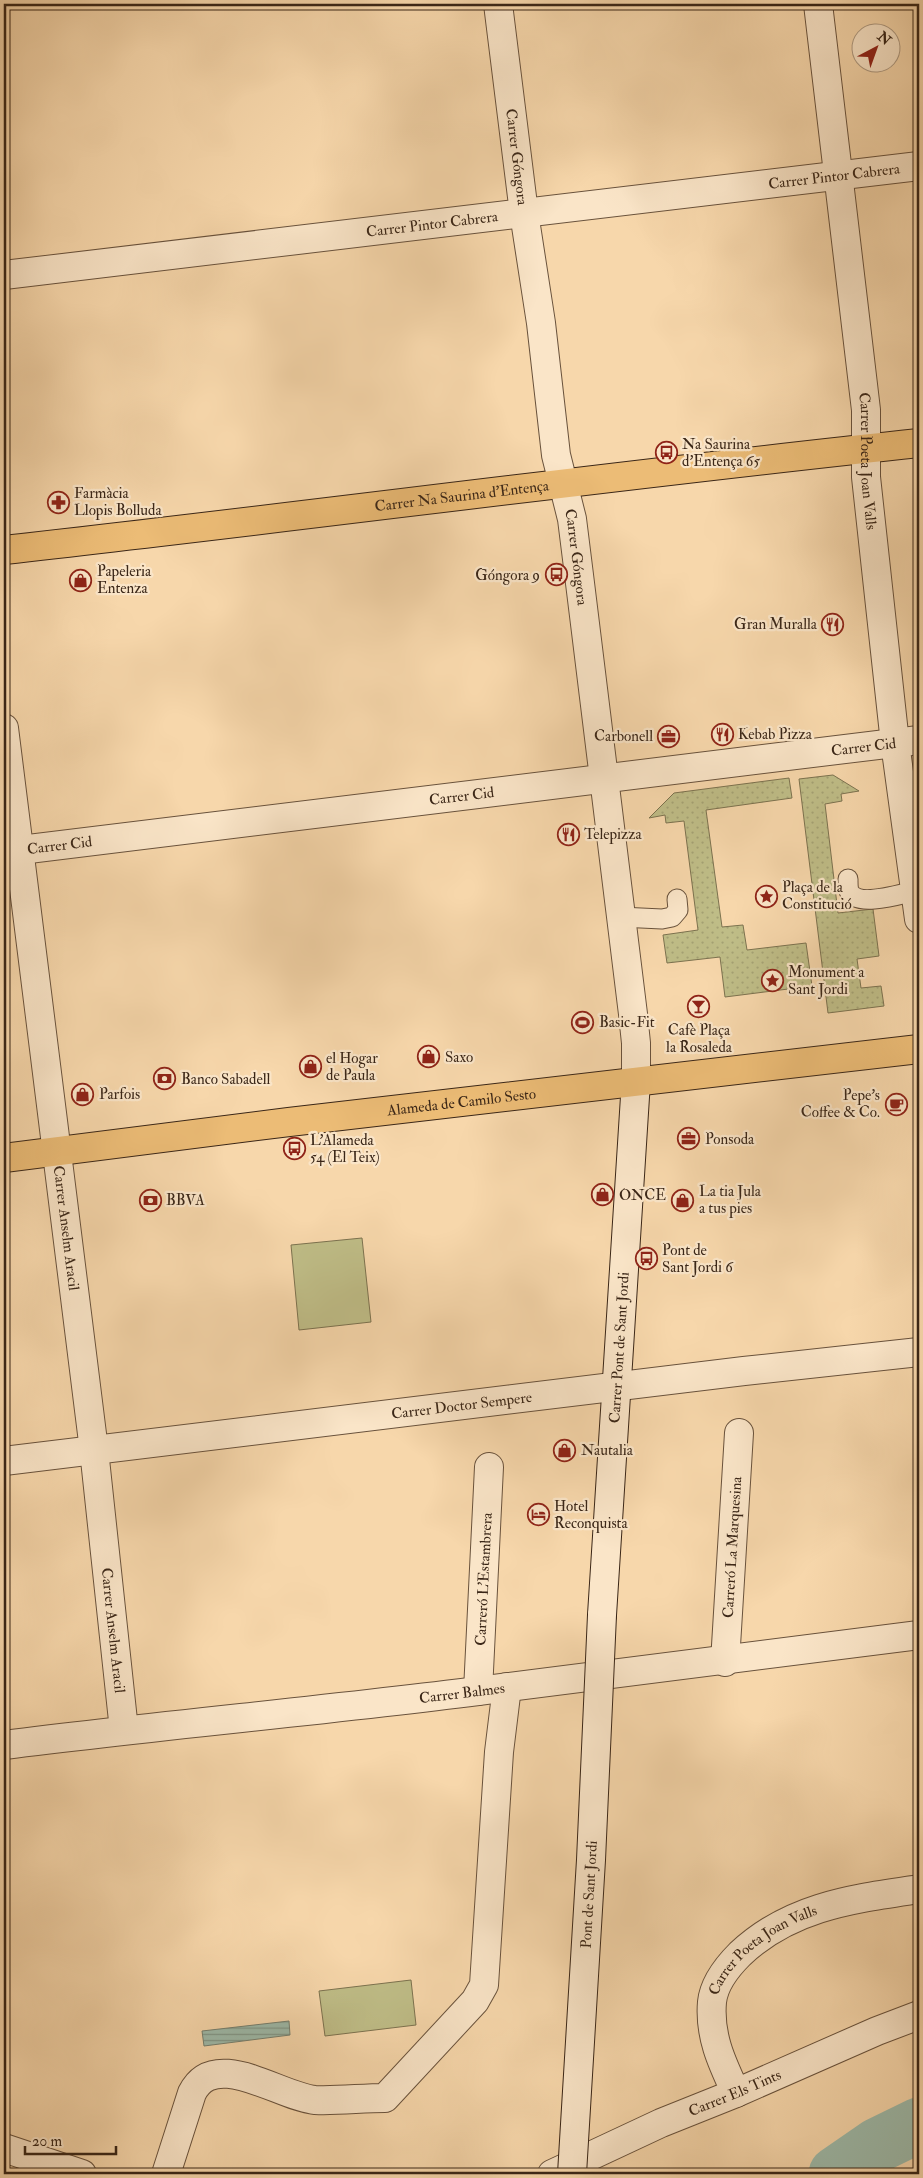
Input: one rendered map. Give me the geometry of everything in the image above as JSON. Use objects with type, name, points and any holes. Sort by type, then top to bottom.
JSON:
[{"type":"main road","name":"Carrer Na Saurina d'Entença","points":[[4,550],[564,484],[667,470],[919,443]]},
{"type":"main road","name":"Alameda de Camilo Sesto","points":[[4,1158],[636,1081],[919,1049]]},
{"type":"street","name":"Carrer Góngora","points":[[498,4],[524,213],[541,323],[556,454],[572,518],[636,1043],[636,1081]]},
{"type":"street","name":"Carrer Poeta Joan Valls","points":[[818,4],[840,176],[866,410],[866,477],[907,741],[915,891],[919,919]]},
{"type":"street","name":"Carrer Pintor Cabrera","points":[[4,275],[919,166]]},
{"type":"street","name":"Carrer Anselm Aracil","points":[[4,728],[11,851],[56,1151],[94,1450],[124,1730]]},
{"type":"street","name":"Carrer Cid","points":[[11,851],[907,741]]},
{"type":"street","name":"Carrer Pont de Sant Jordi","points":[[602,1615],[636,1081]]},
{"type":"street","name":"Carrer Doctor Sempere","points":[[4,1461],[744,1371],[919,1352]]},
{"type":"street","name":"Carreró La Marquesina","points":[[725,1662],[740,1433]]},
{"type":"street","name":"Carreró L'Estambrera","points":[[478,1691],[489,1467]]},
{"type":"street","name":"Pont de Sant Jordi","points":[[572,2174],[590,1879],[602,1615]]},
{"type":"street","name":"Carrer Balmes","points":[[4,1745],[725,1662],[919,1636]]},
{"type":"street","points":[[166,2174],[192,2093],[196,2084],[205,2078],[214,2074],[233,2074],[295,2096],[315,2100],[385,2098],[475,2001],[484,1985],[500,1752],[508,1687]]},
{"type":"street","name":"Carrer Poeta Joan Valls","points":[[736,2093],[718,2055],[714,2036],[712,2000],[725,1971],[764,1935],[800,1915],[833,1905],[919,1889]]},
{"type":"street","name":"Carrer Els Tints","points":[[552,2174],[661,2123],[736,2093],[854,2040],[919,2015]]},
{"type":"street","points":[[4,2148],[82,2174]]},
{"type":"lane","points":[[848,878],[849,891],[855,897],[865,900],[915,891]]},
{"type":"lane","points":[[620,917],[662,919],[672,917],[678,910],[677,899]]},
{"type":"shaded area","points":[[833,775],[859,791],[841,794],[842,801],[825,804],[838,913],[873,909],[879,956],[857,959],[861,988],[881,986],[884,1006],[828,1013],[799,779]]},
{"type":"shaded area","points":[[789,778],[792,798],[706,810],[722,927],[743,925],[747,950],[806,943],[812,986],[725,997],[720,957],[667,963],[663,935],[698,930],[684,821],[666,823],[665,815],[649,818],[674,793]]},
{"type":"shaded area","points":[[362,1238],[371,1322],[299,1330],[291,1245]]},
{"type":"shaded area","points":[[411,1980],[416,2025],[325,2036],[319,1991]]},
{"type":"shaded area","points":[[289,2021],[290,2035],[204,2046],[202,2031]]},
{"type":"waterway","points":[[836,2174],[878,2145],[919,2125]]},
{"type":"place","name":"Na Saurina d’Entença 65","points":[[666,453]]},
{"type":"place","name":"Farmàcia Llopis Bolluda","points":[[58,502]]},
{"type":"place","name":"Góngora 9","points":[[556,575]]},
{"type":"place","name":"Papeleria Entenza","points":[[81,580]]},
{"type":"place","name":"Gran Muralla","points":[[833,624]]},
{"type":"place","name":"Kebab Pizza","points":[[722,734]]},
{"type":"place","name":"Carbonell","points":[[669,736]]},
{"type":"place","name":"Telepizza","points":[[568,834]]},
{"type":"place","name":"Plaça de la Constitució","points":[[766,896]]},
{"type":"place","name":"Monument a Sant Jordi","points":[[772,981]]},
{"type":"place","name":"Cafè Plaça la Rosaleda","points":[[699,1007]]},
{"type":"place","name":"Basic-Fit","points":[[583,1022]]},
{"type":"place","name":"Saxo","points":[[429,1057]]},
{"type":"place","name":"el Hogar de Paula","points":[[310,1067]]},
{"type":"place","name":"Banco Sabadell","points":[[165,1079]]},
{"type":"place","name":"Parfois","points":[[83,1094]]},
{"type":"place","name":"Pepe's Coffee & Co.","points":[[896,1104]]},
{"type":"place","name":"Ponsoda","points":[[689,1139]]},
{"type":"place","name":"L'Alameda 54 (El Teix)","points":[[294,1149]]},
{"type":"place","name":"ONCE","points":[[603,1195]]},
{"type":"place","name":"BBVA","points":[[150,1200]]},
{"type":"place","name":"La tia Jula a tus pies","points":[[683,1200]]},
{"type":"place","name":"Pont de Sant Jordi 6","points":[[646,1259]]},
{"type":"place","name":"Nautalia","points":[[565,1450]]},
{"type":"place","name":"Hotel Reconquista","points":[[538,1515]]}]
